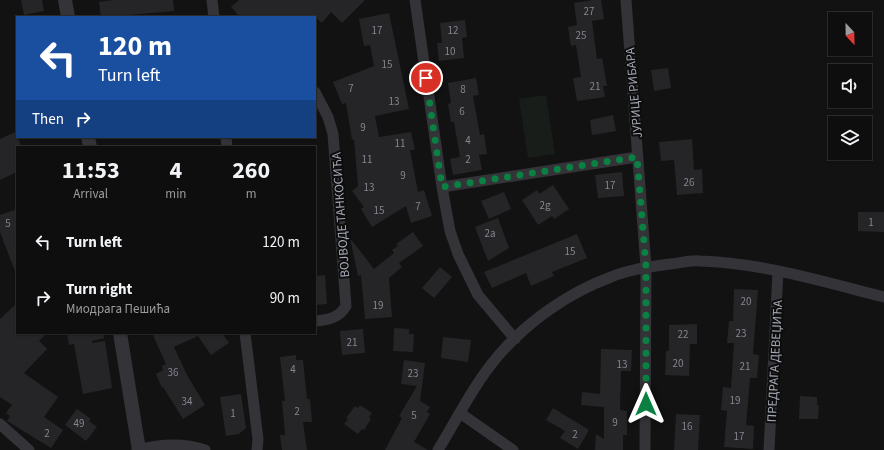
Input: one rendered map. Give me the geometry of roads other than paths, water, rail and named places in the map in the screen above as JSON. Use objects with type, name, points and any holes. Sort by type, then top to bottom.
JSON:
[{"type":"street","points":[[66,0],[68,16]]},
{"type":"street","points":[[212,0],[214,16]]},
{"type":"street","points":[[415,0],[442,187],[450,231],[466,275],[478,295],[515,339]]},
{"type":"street","name":"ЈУРИЦЕ РИБАРА","points":[[626,0],[646,267],[645,450]]},
{"type":"street","name":"ВОЈВОДЕ ТАНКОСИЋА","points":[[316,94],[328,117],[334,141],[346,306],[337,316],[330,319],[316,321]]},
{"type":"street","points":[[442,187],[637,157]]},
{"type":"street","points":[[438,450],[483,375],[515,339],[533,322],[563,300],[612,276],[646,267],[698,260],[729,263],[778,271],[884,297]]},
{"type":"street","name":"ПРЕДРАГА ДЕВЕЏИЋА","points":[[769,450],[778,271]]},
{"type":"street","points":[[120,334],[139,450],[172,444],[185,444],[205,450]]},
{"type":"street","points":[[245,334],[258,438],[257,450]]},
{"type":"street","points":[[460,413],[513,450]]},
{"type":"street","points":[[0,424],[29,450]]}]
